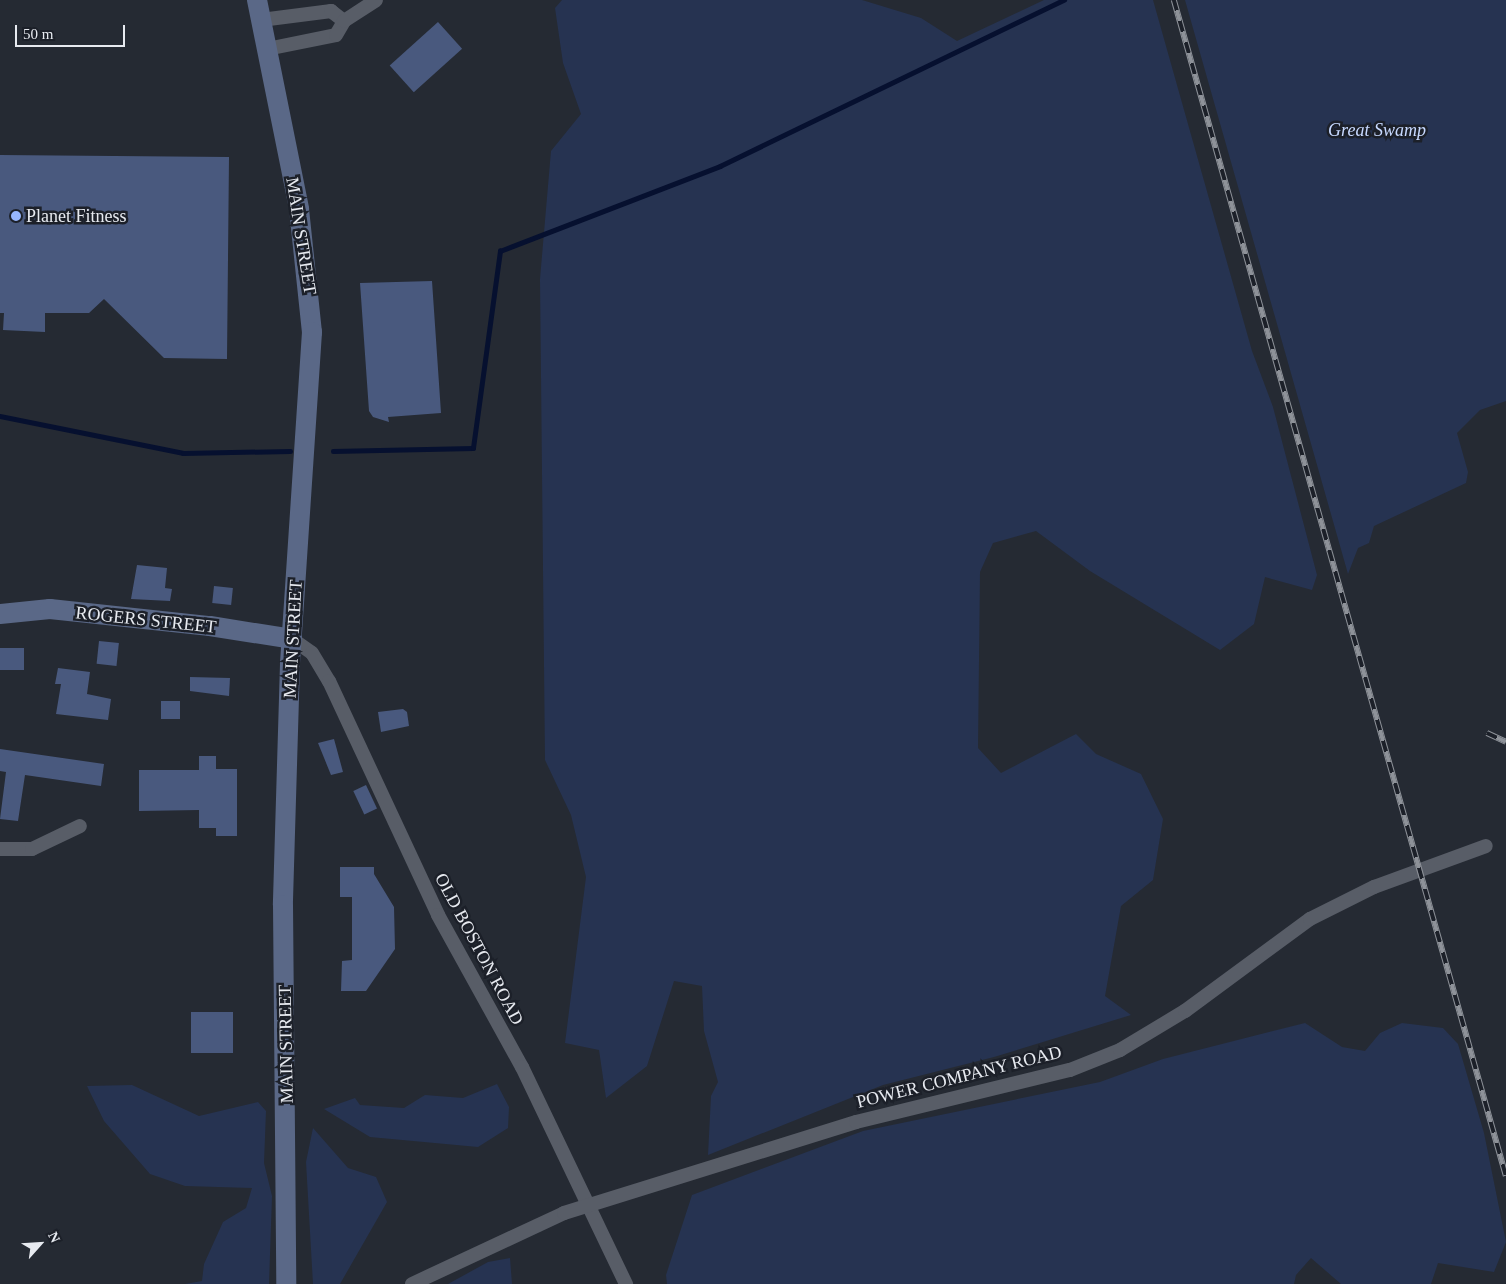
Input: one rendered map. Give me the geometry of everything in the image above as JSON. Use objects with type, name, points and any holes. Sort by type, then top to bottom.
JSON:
[{"type":"main road","name":"MAIN STREET","points":[[257,0],[302,227],[312,332],[292,639],[284,905],[286,1284]]},
{"type":"main road","name":"ROGERS STREET","points":[[0,614],[50,609],[210,626],[292,639]]},
{"type":"street","points":[[267,49],[336,35],[344,21],[376,0]]},
{"type":"street","points":[[261,20],[331,11],[344,21]]},
{"type":"street","name":"OLD BOSTON ROAD","points":[[292,639],[312,653],[329,680],[438,915],[522,1067],[587,1207],[626,1284]]},
{"type":"street","points":[[0,849],[32,849],[80,826]]},
{"type":"street","name":"POWER COMPANY ROAD","points":[[412,1284],[528,1228],[587,1207],[856,1122],[1070,1070],[1120,1050],[1186,1010],[1310,919],[1374,886],[1486,846]]},
{"type":"green space","points":[[562,0],[862,0],[921,18],[957,41],[1044,0],[1153,0],[1252,351],[1273,407],[1317,575],[1312,590],[1265,577],[1254,624],[1220,650],[1090,571],[1036,531],[993,543],[980,572],[978,748],[1001,773],[1076,734],[1096,754],[1141,774],[1163,819],[1153,880],[1121,906],[1105,996],[1131,1015],[994,1057],[883,1085],[708,1155],[711,1096],[718,1082],[704,1031],[702,986],[674,981],[647,1066],[606,1098],[599,1050],[565,1043],[586,877],[571,815],[545,760],[540,279],[551,151],[581,114],[563,63],[555,8]]},
{"type":"green space","name":"Great Swamp","points":[[1185,0],[1506,0],[1506,401],[1480,410],[1457,433],[1468,472],[1466,483],[1374,526],[1369,543],[1358,548],[1348,574]]},
{"type":"green space","points":[[1305,1023],[1342,1047],[1365,1051],[1380,1033],[1402,1023],[1443,1028],[1458,1044],[1484,1133],[1506,1242],[1494,1272],[1438,1263],[1431,1284],[1341,1284],[1311,1258],[1296,1275],[1294,1284],[667,1284],[666,1275],[692,1195],[863,1131],[1100,1082],[1163,1059]]},
{"type":"green space","points":[[497,1084],[509,1107],[508,1128],[478,1147],[370,1137],[324,1109],[355,1098],[360,1105],[404,1108],[425,1095],[463,1098]]},
{"type":"green space","points":[[132,1085],[199,1116],[258,1102],[266,1111],[264,1163],[272,1196],[269,1284],[185,1284],[202,1281],[204,1264],[223,1222],[246,1208],[252,1188],[185,1186],[150,1174],[104,1121],[87,1086]]},
{"type":"green space","points":[[313,1128],[348,1168],[376,1177],[387,1202],[340,1284],[313,1284],[306,1162]]},
{"type":"green space","points":[[510,1258],[512,1284],[448,1284],[488,1262]]},
{"type":"building","points":[[438,22],[462,49],[414,92],[390,65]]},
{"type":"building","points":[[0,155],[229,157],[227,359],[164,358],[104,299],[89,313],[45,313],[45,332],[3,330],[4,313],[0,313]]},
{"type":"building","points":[[432,281],[441,413],[388,417],[389,422],[373,417],[369,411],[360,283]]},
{"type":"building","points":[[137,565],[167,568],[165,588],[172,589],[170,601],[131,599]]},
{"type":"building","points":[[214,586],[233,588],[231,605],[212,603]]},
{"type":"building","points":[[99,641],[119,643],[116,666],[97,664]]},
{"type":"building","points":[[0,648],[24,648],[24,670],[0,670]]},
{"type":"building","points":[[58,668],[90,672],[87,694],[111,699],[108,720],[56,714],[61,684],[55,684]]},
{"type":"building","points":[[190,677],[230,678],[229,696],[190,691]]},
{"type":"building","points":[[161,701],[180,701],[180,719],[161,719]]},
{"type":"building","points":[[403,709],[407,712],[409,726],[381,732],[378,712]]},
{"type":"building","points":[[334,739],[343,772],[331,775],[318,743]]},
{"type":"building","points":[[0,749],[104,764],[101,786],[25,775],[18,821],[0,819],[6,772],[0,771]]},
{"type":"building","points":[[199,756],[216,756],[216,769],[237,769],[237,836],[216,836],[216,828],[199,828],[199,810],[139,811],[139,770],[199,770]]},
{"type":"building","points":[[366,785],[377,809],[364,814],[353,791]]},
{"type":"building","points":[[340,867],[374,867],[374,874],[394,907],[395,949],[366,991],[341,991],[342,961],[352,960],[352,897],[340,897]]},
{"type":"building","points":[[191,1012],[233,1012],[233,1053],[191,1053]]},
{"type":"waterway","points":[[333,451],[473,448],[500,251],[720,166],[1064,0]]},
{"type":"waterway","points":[[0,416],[183,453],[290,451]]},
{"type":"railway","points":[[1174,0],[1506,1176]]},
{"type":"railway","points":[[1487,733],[1506,742]]},
{"type":"place","name":"Planet Fitness","points":[[16,216]]}]
